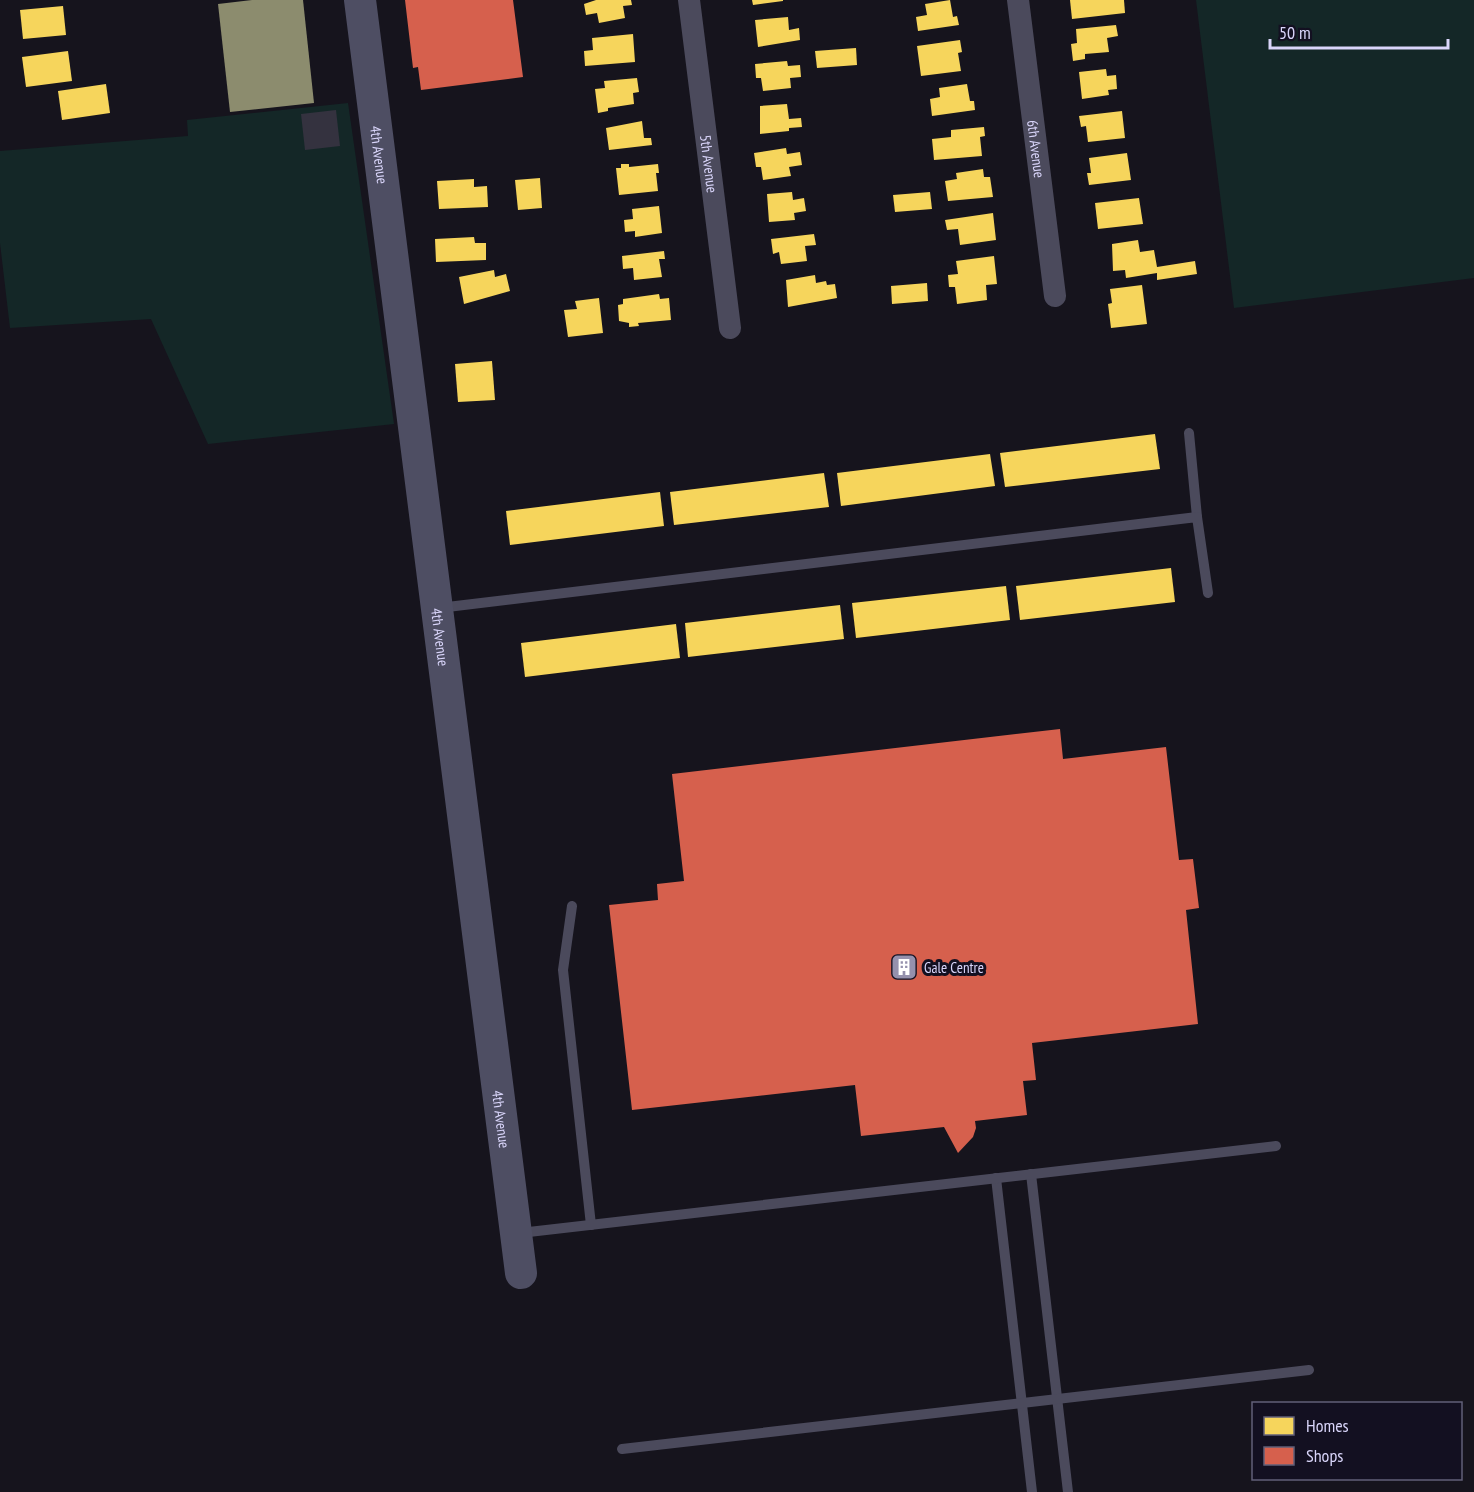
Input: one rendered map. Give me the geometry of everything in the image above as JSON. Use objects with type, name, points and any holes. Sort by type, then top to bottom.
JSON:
[{"type":"street","name":"4th Avenue","points":[[360,0],[521,1273]]},
{"type":"street","name":"5th Avenue","points":[[689,0],[730,328]]},
{"type":"street","name":"6th Avenue","points":[[1018,0],[1055,296]]},
{"type":"lane","points":[[1189,433],[1197,517],[1208,593]]},
{"type":"lane","points":[[438,608],[1197,517]]},
{"type":"lane","points":[[572,906],[562,970],[591,1225]]},
{"type":"lane","points":[[516,1234],[1276,1146]]},
{"type":"lane","points":[[1031,1174],[1068,1492]]},
{"type":"lane","points":[[996,1178],[1032,1492]]},
{"type":"lane","points":[[622,1449],[1309,1370]]},
{"type":"green space","points":[[1196,0],[1474,0],[1474,278],[1234,308]]},
{"type":"green space","points":[[348,103],[394,424],[208,444],[151,319],[10,328],[0,243],[0,151],[188,136],[187,120]]},
{"type":"building: Homes","points":[[596,0],[631,0],[632,5],[623,6],[625,18],[599,23],[597,13],[586,15],[584,4]]},
{"type":"building: Homes","points":[[752,0],[783,0],[783,1],[753,5]]},
{"type":"building: Homes","points":[[950,0],[953,17],[957,16],[959,25],[918,31],[916,17],[927,15],[925,4]]},
{"type":"building: Homes","points":[[1070,0],[1124,0],[1125,13],[1072,19]]},
{"type":"building: Homes","points":[[63,6],[66,35],[23,39],[20,10]]},
{"type":"building: Homes","points":[[788,17],[789,30],[799,28],[800,40],[758,47],[755,20]]},
{"type":"building: Homes","points":[[1116,25],[1118,36],[1107,38],[1109,52],[1085,54],[1085,59],[1073,61],[1071,44],[1077,43],[1076,29]]},
{"type":"building: Homes","points":[[633,34],[635,62],[585,66],[584,51],[593,50],[592,38]]},
{"type":"building: Homes","points":[[960,40],[962,52],[958,53],[961,71],[921,76],[917,46]]},
{"type":"building: Homes","points":[[856,48],[857,65],[817,68],[815,51]]},
{"type":"building: Homes","points":[[68,51],[72,81],[26,87],[22,57]]},
{"type":"building: Homes","points":[[787,61],[788,66],[800,65],[801,77],[790,78],[791,88],[763,91],[761,78],[756,78],[755,64]]},
{"type":"building: Homes","points":[[1106,69],[1107,76],[1116,75],[1117,89],[1108,90],[1109,95],[1082,99],[1079,72]]},
{"type":"building: Homes","points":[[637,78],[639,92],[633,93],[634,104],[608,108],[608,111],[598,113],[595,89],[605,88],[604,81]]},
{"type":"building: Homes","points":[[106,84],[110,113],[62,120],[58,91]]},
{"type":"building: Homes","points":[[967,84],[970,101],[974,101],[975,110],[932,116],[930,99],[940,97],[939,88]]},
{"type":"building: Homes","points":[[787,104],[789,119],[801,118],[802,127],[789,128],[789,131],[760,134],[760,106]]},
{"type":"building: Homes","points":[[1122,111],[1125,138],[1088,142],[1086,126],[1081,127],[1079,116]]},
{"type":"building: Homes","points":[[642,121],[644,138],[651,138],[652,145],[609,150],[606,128]]},
{"type":"building: Homes","points":[[984,127],[985,136],[980,137],[982,156],[934,160],[932,139],[951,137],[951,130]]},
{"type":"building: Homes","points":[[786,148],[787,154],[800,152],[802,165],[789,167],[791,176],[763,180],[761,167],[756,167],[754,153]]},
{"type":"building: Homes","points":[[1127,153],[1131,180],[1089,185],[1087,173],[1091,173],[1089,158]]},
{"type":"building: Homes","points":[[621,164],[629,164],[629,167],[658,164],[659,173],[656,173],[658,191],[619,195],[616,168],[621,168]]},
{"type":"building: Homes","points":[[983,169],[984,177],[990,177],[993,197],[948,201],[945,181],[957,179],[956,173]]},
{"type":"building: Homes","points":[[540,178],[542,208],[518,210],[515,180]]},
{"type":"building: Homes","points":[[474,179],[474,187],[487,186],[488,207],[439,209],[437,181]]},
{"type":"building: Homes","points":[[792,192],[793,200],[804,198],[806,211],[794,213],[795,220],[769,222],[767,194]]},
{"type":"building: Homes","points":[[930,192],[932,209],[895,212],[893,195]]},
{"type":"building: Homes","points":[[1139,198],[1143,224],[1098,229],[1095,203]]},
{"type":"building: Homes","points":[[659,206],[662,233],[635,237],[635,231],[625,232],[624,220],[633,219],[632,209]]},
{"type":"building: Homes","points":[[993,213],[996,240],[960,245],[958,229],[947,230],[945,220]]},
{"type":"building: Homes","points":[[814,234],[816,245],[805,246],[807,261],[781,264],[779,252],[773,254],[771,239]]},
{"type":"building: Homes","points":[[474,237],[475,243],[486,243],[486,260],[436,262],[435,239]]},
{"type":"building: Homes","points":[[1138,240],[1140,252],[1154,250],[1157,267],[1195,261],[1197,274],[1157,280],[1157,273],[1126,278],[1125,270],[1113,271],[1112,244]]},
{"type":"building: Homes","points":[[664,251],[665,259],[659,259],[662,277],[634,280],[633,268],[623,269],[622,256]]},
{"type":"building: Homes","points":[[994,256],[997,284],[986,285],[987,300],[957,304],[955,287],[949,287],[948,275],[958,274],[956,261]]},
{"type":"building: Homes","points":[[494,270],[495,277],[506,274],[510,291],[464,304],[459,277]]},
{"type":"building: Homes","points":[[815,275],[816,283],[826,281],[827,285],[835,284],[837,298],[788,307],[786,280]]},
{"type":"building: Homes","points":[[927,283],[928,301],[892,304],[891,286]]},
{"type":"building: Homes","points":[[1142,285],[1147,324],[1111,328],[1108,304],[1112,303],[1110,289]]},
{"type":"building: Homes","points":[[659,294],[660,299],[669,298],[671,320],[638,323],[639,326],[629,327],[629,323],[619,321],[618,305],[623,304],[623,299]]},
{"type":"building: Homes","points":[[599,298],[603,333],[568,337],[564,310],[577,309],[575,301]]},
{"type":"building: Homes","points":[[492,361],[495,400],[458,402],[455,364]]},
{"type":"building: Homes","points":[[1155,434],[1160,469],[1005,487],[1000,453]]},
{"type":"building: Homes","points":[[990,454],[995,486],[841,506],[837,473]]},
{"type":"building: Homes","points":[[824,473],[829,507],[674,525],[670,492]]},
{"type":"building: Homes","points":[[660,492],[664,526],[510,545],[506,511]]},
{"type":"building: Homes","points":[[1171,568],[1175,602],[1020,620],[1016,586]]},
{"type":"building: Homes","points":[[1006,586],[1010,620],[856,638],[852,603]]},
{"type":"building: Homes","points":[[840,605],[844,639],[688,657],[685,623]]},
{"type":"building: Homes","points":[[676,624],[680,658],[525,677],[521,643]]},
{"type":"building: Shops","points":[[405,0],[513,0],[523,77],[421,90],[418,67],[413,68]]},
{"type":"building: Shops","name":"Gale Centre","points":[[1060,729],[1063,759],[1166,747],[1179,860],[1193,859],[1199,908],[1186,910],[1198,1024],[1032,1043],[1036,1080],[1023,1081],[1027,1115],[975,1121],[976,1128],[973,1137],[958,1153],[944,1127],[861,1136],[855,1085],[632,1110],[609,905],[658,900],[657,884],[684,881],[672,774]]},
{"type":"building: Industry","points":[[252,0],[303,0],[314,103],[230,112],[218,4]]},
{"type":"building: Other","points":[[336,110],[340,146],[305,150],[301,114]]},
{"type":"place","name":"Gale Centre","points":[[904,967]]}]
